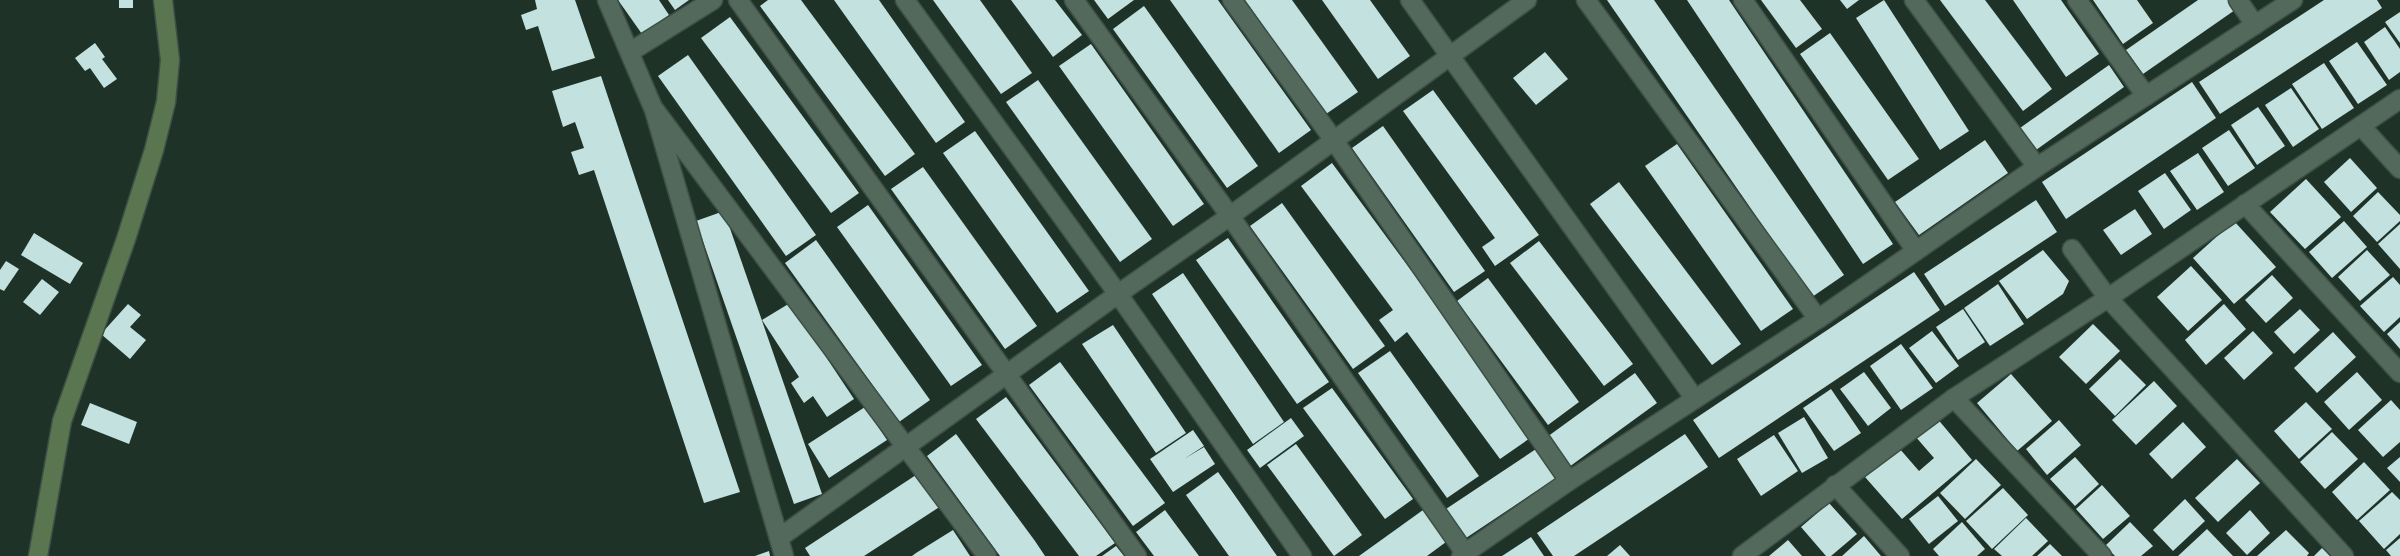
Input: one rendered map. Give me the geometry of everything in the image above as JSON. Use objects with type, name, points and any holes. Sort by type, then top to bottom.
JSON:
[{"type":"street","points":[[38,556],[62,421],[126,239],[166,102],[170,60],[163,0]]},
{"type":"street","points":[[607,0],[654,110],[782,547],[906,447],[1527,0]]},
{"type":"street","points":[[630,52],[713,0]]},
{"type":"street","points":[[738,0],[1137,556]]},
{"type":"street","points":[[905,0],[1118,294],[1302,556]]},
{"type":"street","points":[[1074,0],[1230,216],[1463,554],[1569,481],[1818,319],[2037,167],[2293,0]]},
{"type":"street","points":[[1232,0],[1333,139],[1569,481]]},
{"type":"street","points":[[1410,0],[1695,399]]},
{"type":"street","points":[[1586,0],[1818,319]]},
{"type":"street","points":[[1743,0],[1916,251]]},
{"type":"street","points":[[1914,0],[2037,167]]},
{"type":"street","points":[[2077,0],[2146,96]]},
{"type":"street","points":[[2238,0],[2255,24]]},
{"type":"street","points":[[1742,556],[1954,398],[2108,298],[2400,99]]},
{"type":"street","points":[[654,110],[987,556]]},
{"type":"street","points":[[2361,126],[2400,169]]},
{"type":"street","points":[[2246,204],[2400,373]]},
{"type":"street","points":[[2072,249],[2108,298],[2344,556]]},
{"type":"street","points":[[1954,398],[2102,556]]},
{"type":"street","points":[[1835,485],[1900,556]]},
{"type":"building","points":[[119,0],[133,0],[133,8],[119,8]]},
{"type":"building","points":[[535,0],[575,0],[595,58],[552,71],[538,26],[526,30],[521,15],[537,9]]},
{"type":"building","points":[[618,0],[659,0],[669,15],[642,34]]},
{"type":"building","points":[[668,0],[689,0],[675,10]]},
{"type":"building","points":[[768,0],[801,0],[915,154],[885,176],[760,6]]},
{"type":"building","points":[[834,0],[879,0],[965,122],[936,143]]},
{"type":"building","points":[[933,0],[980,0],[1032,73],[1001,94]]},
{"type":"building","points":[[1011,0],[1055,0],[1082,35],[1053,57]]},
{"type":"building","points":[[1094,0],[1134,0],[1108,19]]},
{"type":"building","points":[[1170,0],[1218,0],[1311,130],[1279,153]]},
{"type":"building","points":[[1245,0],[1292,0],[1358,92],[1326,114]]},
{"type":"building","points":[[1322,0],[1370,0],[1410,56],[1378,79]]},
{"type":"building","points":[[1607,0],[1654,0],[1844,275],[1812,297]]},
{"type":"building","points":[[1687,0],[1729,0],[1893,244],[1863,264]]},
{"type":"building","points":[[1761,0],[1800,0],[1822,29],[1796,48]]},
{"type":"building","points":[[1840,0],[1859,0],[1847,9]]},
{"type":"building","points":[[1884,0],[1969,131],[1940,150],[1856,18]]},
{"type":"building","points":[[1940,0],[1985,0],[2052,89],[2023,111]]},
{"type":"building","points":[[2013,0],[2061,0],[2099,54],[2066,77]]},
{"type":"building","points":[[2093,0],[2137,0],[2153,23],[2123,44]]},
{"type":"building","points":[[2198,0],[2228,0],[2235,10],[2143,74],[2126,50]]},
{"type":"building","points":[[2324,0],[2377,0],[2382,8],[2220,114],[2199,82]]},
{"type":"building","points":[[1144,6],[1258,166],[1227,188],[1113,29]]},
{"type":"building","points":[[2400,12],[2400,43],[2385,22]]},
{"type":"building","points":[[730,17],[859,193],[831,213],[701,38]]},
{"type":"building","points":[[2385,27],[2400,49],[2400,72],[2389,80],[2364,42]]},
{"type":"building","points":[[1830,33],[1919,159],[1888,180],[1800,54]]},
{"type":"building","points":[[2357,42],[2387,85],[2358,104],[2329,61]]},
{"type":"building","points":[[95,43],[105,57],[102,59],[117,79],[104,88],[90,68],[85,71],[75,58]]},
{"type":"building","points":[[1091,44],[1204,204],[1173,226],[1059,66]]},
{"type":"building","points":[[1545,52],[1568,79],[1536,105],[1513,78]]},
{"type":"building","points":[[688,55],[816,235],[786,256],[658,76]]},
{"type":"building","points":[[2324,63],[2354,108],[2322,129],[2292,84]]},
{"type":"building","points":[[2109,65],[2124,87],[2036,150],[2020,128]]},
{"type":"building","points":[[601,76],[740,492],[704,503],[594,170],[579,175],[571,152],[584,148],[575,122],[563,127],[552,91]]},
{"type":"building","points":[[1038,80],[1152,239],[1120,262],[1006,102]]},
{"type":"building","points":[[2192,82],[2216,118],[2066,219],[2042,182]]},
{"type":"building","points":[[2291,88],[2319,129],[2293,147],[2265,105]]},
{"type":"building","points":[[1433,90],[1539,235],[1495,266],[1482,247],[1495,238],[1403,111]]},
{"type":"building","points":[[2258,107],[2285,146],[2257,165],[2231,125]]},
{"type":"building","points":[[1383,126],[1485,271],[1454,292],[1352,148]]},
{"type":"building","points":[[2229,130],[2255,168],[2228,186],[2202,148]]},
{"type":"building","points":[[975,131],[1089,291],[1057,313],[943,153]]},
{"type":"building","points":[[1985,140],[2008,173],[1919,235],[1895,202]]},
{"type":"building","points":[[1677,144],[1793,309],[1761,331],[1645,166]]},
{"type":"building","points":[[2198,153],[2224,192],[2197,210],[2170,171]]},
{"type":"building","points":[[2350,158],[2377,188],[2351,212],[2324,182]]},
{"type":"building","points":[[1332,163],[1533,436],[1500,459],[1407,332],[1395,342],[1379,320],[1393,310],[1301,186]]},
{"type":"building","points":[[923,167],[1037,326],[1005,349],[891,189]]},
{"type":"building","points":[[2165,173],[2191,210],[2164,229],[2138,191]]},
{"type":"building","points":[[2306,179],[2341,217],[2305,249],[2270,212]]},
{"type":"building","points":[[1619,182],[1741,344],[1712,365],[1590,204]]},
{"type":"building","points":[[2378,192],[2400,215],[2400,221],[2377,242],[2353,216]]},
{"type":"building","points":[[2036,200],[2057,232],[1945,306],[1924,274]]},
{"type":"building","points":[[1282,203],[1385,346],[1353,369],[1250,226]]},
{"type":"building","points":[[868,205],[982,365],[951,386],[837,227]]},
{"type":"building","points":[[2135,209],[2152,234],[2121,255],[2103,230]]},
{"type":"building","points":[[724,211],[822,494],[794,504],[696,221]]},
{"type":"building","points":[[2234,221],[2276,267],[2234,304],[2193,258]]},
{"type":"building","points":[[2344,221],[2367,247],[2332,278],[2309,252]]},
{"type":"building","points":[[2400,224],[2400,269],[2378,244]]},
{"type":"building","points":[[34,233],[83,263],[70,284],[21,255]]},
{"type":"building","points":[[1228,238],[1329,382],[1297,404],[1196,260]]},
{"type":"building","points":[[816,240],[930,400],[899,422],[785,263]]},
{"type":"building","points":[[1539,241],[1633,364],[1604,386],[1510,263]]},
{"type":"building","points":[[2043,250],[2069,281],[2063,294],[2027,319],[1999,281]]},
{"type":"building","points":[[2367,250],[2390,275],[2360,301],[2338,277]]},
{"type":"building","points":[[6,261],[19,269],[4,291],[0,289],[0,270]]},
{"type":"building","points":[[2191,266],[2222,300],[2188,331],[2157,297]]},
{"type":"building","points":[[1914,272],[1940,310],[1719,458],[1693,420]]},
{"type":"building","points":[[1183,273],[1284,422],[1253,444],[1152,294]]},
{"type":"building","points":[[2272,275],[2293,298],[2266,323],[2245,300]]},
{"type":"building","points":[[2393,277],[2400,285],[2400,317],[2384,332],[2360,306]]},
{"type":"building","points":[[1488,278],[1579,402],[1548,425],[1457,301]]},
{"type":"building","points":[[42,279],[59,292],[40,315],[23,302]]},
{"type":"building","points":[[1998,284],[2024,324],[1990,346],[1964,308]]},
{"type":"building","points":[[790,303],[854,399],[827,417],[813,396],[804,403],[791,383],[799,377],[762,320]]},
{"type":"building","points":[[128,304],[141,315],[130,327],[146,340],[130,359],[101,334]]},
{"type":"building","points":[[2224,304],[2246,329],[2206,365],[2185,340]]},
{"type":"building","points":[[1963,309],[1985,342],[1958,360],[1936,327]]},
{"type":"building","points":[[2300,309],[2320,330],[2294,354],[2274,332]]},
{"type":"building","points":[[2400,322],[2400,349],[2387,334]]},
{"type":"building","points":[[2093,324],[2120,351],[2086,384],[2059,357]]},
{"type":"building","points":[[1113,325],[1186,433],[1156,453],[1082,344]]},
{"type":"building","points":[[1932,331],[1959,366],[1936,383],[1909,348]]},
{"type":"building","points":[[2253,331],[2273,353],[2244,380],[2224,358]]},
{"type":"building","points":[[2333,332],[2356,357],[2317,393],[2294,368]]},
{"type":"building","points":[[1901,344],[1933,388],[1901,410],[1870,366]]},
{"type":"building","points":[[1390,351],[1479,476],[1447,498],[1358,373]]},
{"type":"building","points":[[2120,359],[2146,385],[2115,416],[2089,389]]},
{"type":"building","points":[[1060,362],[1165,503],[1133,526],[1029,385]]},
{"type":"building","points":[[1864,372],[1891,408],[1868,426],[1840,389]]},
{"type":"building","points":[[2357,372],[2382,400],[2349,430],[2324,402]]},
{"type":"building","points":[[1635,373],[1657,403],[1569,467],[1547,437]]},
{"type":"building","points":[[2011,374],[2052,421],[2017,451],[1977,403]]},
{"type":"building","points":[[2154,381],[2177,406],[2136,445],[2112,420]]},
{"type":"building","points":[[1332,388],[1413,499],[1385,519],[1303,408]]},
{"type":"building","points":[[1831,389],[1861,433],[1834,451],[1803,408]]},
{"type":"building","points":[[1006,397],[1115,543],[1096,556],[1079,556],[976,419]]},
{"type":"building","points":[[2391,400],[2400,410],[2400,442],[2383,457],[2358,430]]},
{"type":"building","points":[[2306,402],[2332,429],[2299,459],[2274,431]]},
{"type":"building","points":[[90,403],[137,422],[129,444],[81,425]]},
{"type":"building","points":[[865,407],[887,440],[829,478],[808,444]]},
{"type":"building","points":[[1804,417],[1828,458],[1802,473],[1778,433]]},
{"type":"building","points":[[1936,417],[1972,460],[1902,519],[1865,477],[1899,448],[1919,471],[1934,458],[1915,436]]},
{"type":"building","points":[[1291,418],[1304,436],[1260,468],[1247,450]]},
{"type":"building","points":[[2059,420],[2081,445],[2047,475],[2026,449]]},
{"type":"building","points":[[2183,422],[2206,447],[2172,479],[2149,454]]},
{"type":"building","points":[[1193,430],[1204,446],[1184,459],[1204,447],[1215,464],[1173,492],[1150,459]]},
{"type":"building","points":[[2332,432],[2358,459],[2325,489],[2300,462]]},
{"type":"building","points":[[956,434],[1045,556],[1000,556],[927,456]]},
{"type":"building","points":[[1685,434],[1708,467],[1574,556],[1553,556],[1537,533]]},
{"type":"building","points":[[1774,435],[1798,471],[1761,496],[1737,459]]},
{"type":"building","points":[[1296,444],[1362,535],[1334,556],[1267,465]]},
{"type":"building","points":[[1536,449],[1556,478],[1466,538],[1446,509]]},
{"type":"building","points":[[2075,457],[2099,484],[2075,506],[2050,479]]},
{"type":"building","points":[[2400,457],[2400,482],[2387,468]]},
{"type":"building","points":[[1976,459],[2001,485],[1965,519],[1940,493]]},
{"type":"building","points":[[2237,459],[2260,483],[2218,522],[2195,498]]},
{"type":"building","points":[[2364,462],[2390,490],[2357,520],[2332,492]]},
{"type":"building","points":[[1218,472],[1277,556],[1229,556],[1186,495]]},
{"type":"building","points":[[919,473],[941,506],[864,556],[810,556],[805,548]]},
{"type":"building","points":[[2102,485],[2130,516],[2103,539],[2076,509]]},
{"type":"building","points":[[2003,488],[2028,515],[1992,549],[1966,521]]},
{"type":"building","points":[[2392,492],[2400,500],[2400,534],[2384,549],[2359,521]]},
{"type":"building","points":[[1938,496],[1958,521],[1929,544],[1909,519]]},
{"type":"building","points":[[2185,499],[2205,521],[2173,551],[2153,530]]},
{"type":"building","points":[[1829,503],[1857,534],[1831,556],[1826,556],[1801,527]]},
{"type":"building","points":[[1165,510],[1199,556],[1154,556],[1136,532]]},
{"type":"building","points":[[1423,510],[1446,542],[1427,556],[1359,556]]},
{"type":"building","points":[[2250,510],[2270,533],[2247,555],[2226,533]]},
{"type":"building","points":[[2026,518],[2048,541],[2032,556],[2002,556],[1994,549]]},
{"type":"building","points":[[1962,522],[1985,549],[1977,556],[1939,556],[1933,549]]},
{"type":"building","points":[[2130,522],[2153,546],[2141,556],[2115,556],[2105,546]]},
{"type":"building","points":[[2207,529],[2233,556],[2178,556]]},
{"type":"building","points":[[953,530],[970,556],[912,556],[916,553]]},
{"type":"building","points":[[2286,530],[2309,553],[2307,556],[2257,556]]},
{"type":"building","points":[[1864,536],[1881,556],[1842,556]]},
{"type":"building","points":[[1531,537],[1544,556],[1502,556]]},
{"type":"building","points":[[2400,538],[2400,556],[2391,556],[2386,550]]},
{"type":"building","points":[[1788,540],[1802,556],[1769,556]]},
{"type":"building","points":[[2050,544],[2062,556],[2037,556]]},
{"type":"building","points":[[1620,545],[1630,556],[1607,556]]},
{"type":"building","points":[[1116,546],[1124,556],[1102,556]]},
{"type":"building","points":[[2322,548],[2330,556],[2314,556]]},
{"type":"building","points":[[769,551],[770,556],[755,556]]}]
